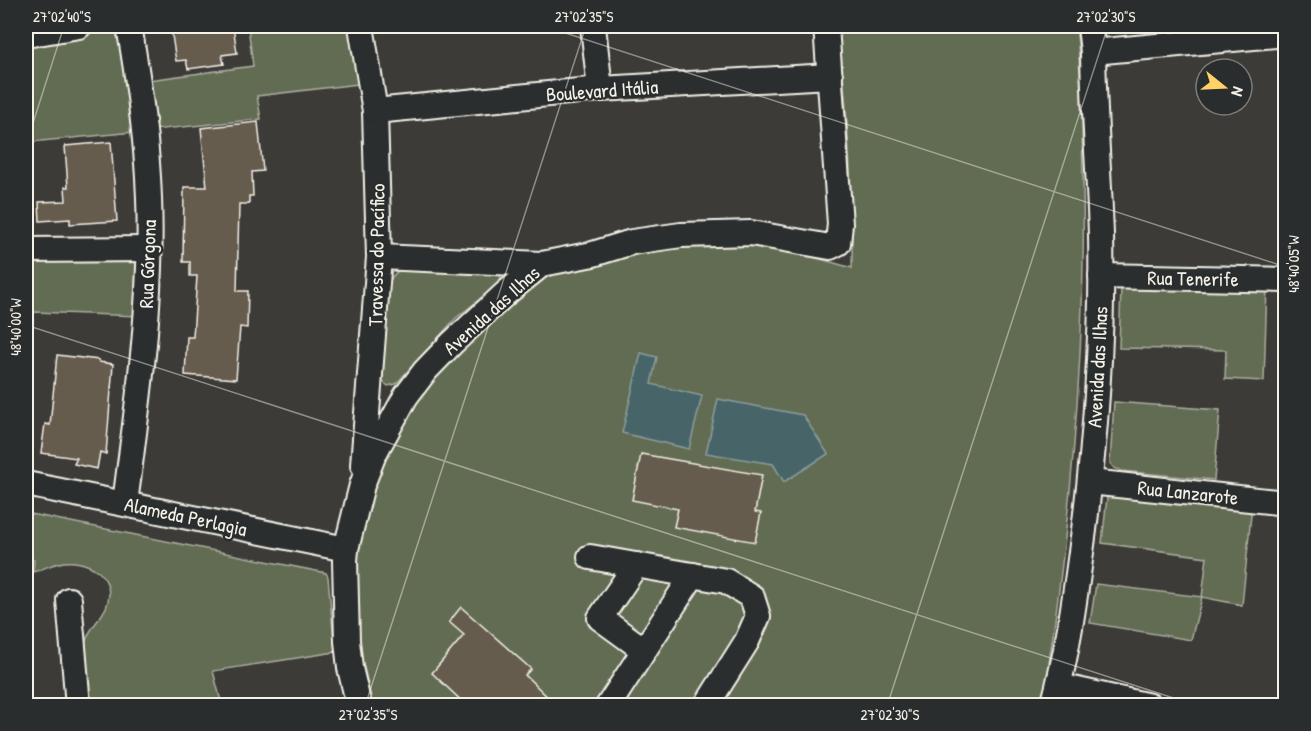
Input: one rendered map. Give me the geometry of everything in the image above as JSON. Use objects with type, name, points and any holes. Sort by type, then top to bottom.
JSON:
[{"type":"street","points":[[26,35],[79,26]]},
{"type":"street","name":"Rua Górgona","points":[[125,503],[142,366],[150,249],[146,143],[129,26]]},
{"type":"street","name":"Travessa do Pacífico","points":[[361,26],[375,111],[379,258],[362,485]]},
{"type":"street","points":[[593,26],[600,89]]},
{"type":"street","name":"Avenida das Ilhas","points":[[359,705],[346,641],[346,549],[362,485],[374,454],[388,426],[424,371],[506,293],[542,264],[593,254],[632,242],[681,235],[751,233],[830,247],[838,243],[840,224],[825,26]]},
{"type":"street","name":"Avenida das Ilhas","points":[[1056,696],[1076,592],[1090,482],[1096,405],[1101,276],[1093,52],[1090,26]]},
{"type":"street","points":[[1093,52],[1286,34]]},
{"type":"street","name":"Boulevard Itália","points":[[375,111],[600,89],[830,76]]},
{"type":"street","points":[[26,250],[150,249]]},
{"type":"street","points":[[379,258],[542,264]]},
{"type":"street","name":"Rua Tenerife","points":[[1101,276],[1286,280]]},
{"type":"street","name":"Rua Lanzarote","points":[[1090,482],[1286,503]]},
{"type":"street","name":"Alameda Perlagia","points":[[26,484],[346,549]]},
{"type":"street","points":[[590,557],[726,581],[752,597],[758,616],[751,633],[706,705]]},
{"type":"street","points":[[636,565],[600,618],[644,650]]},
{"type":"street","points":[[608,705],[693,575]]},
{"type":"street","points":[[69,600],[78,705]]},
{"type":"street","points":[[1056,696],[1150,705]]},
{"type":"green space","points":[[248,26],[353,26],[358,84],[257,96],[261,119],[153,130],[149,80],[253,66]]},
{"type":"green space","points":[[838,26],[1076,26],[1081,83],[1083,179],[1079,371],[1062,563],[1045,690],[1039,705],[373,706],[361,655],[355,590],[356,556],[361,523],[382,458],[416,398],[461,345],[539,280],[565,268],[639,249],[710,243],[775,246],[852,268],[849,147]]},
{"type":"green space","points":[[110,28],[116,31],[122,52],[134,132],[31,142],[26,105],[26,45]]},
{"type":"green space","points":[[26,260],[133,260],[141,264],[139,316],[34,312],[26,399]]},
{"type":"green space","points":[[403,268],[497,272],[501,277],[499,284],[456,318],[396,384],[388,386],[383,382],[385,304],[391,279]]},
{"type":"green space","points":[[1125,283],[1267,285],[1264,381],[1225,379],[1226,350],[1119,348],[1121,289]]},
{"type":"green space","points":[[1114,402],[1220,410],[1214,480],[1122,471],[1114,468],[1110,463]]},
{"type":"green space","points":[[1113,490],[1252,505],[1242,605],[1202,597],[1207,557],[1102,543],[1107,497]]},
{"type":"green space","points":[[26,513],[326,573],[335,652],[213,671],[222,705],[92,705],[86,665],[86,641],[107,605],[108,585],[97,570],[79,563],[59,563],[33,572],[34,560],[26,558]]},
{"type":"green space","points":[[1096,584],[1202,597],[1191,640],[1090,623]]},
{"type":"water","points":[[641,353],[657,357],[651,384],[702,396],[689,449],[622,433]]},
{"type":"water","points":[[718,399],[803,415],[828,454],[784,482],[773,464],[706,453]]},
{"type":"building","points":[[192,26],[233,26],[237,53],[222,55],[224,64],[188,69],[186,60],[176,61],[171,29]]},
{"type":"building","points":[[258,122],[263,171],[252,172],[253,196],[249,196],[249,204],[239,204],[237,291],[248,291],[247,328],[240,327],[236,379],[185,375],[187,337],[193,337],[197,276],[190,276],[190,262],[183,262],[184,187],[207,187],[201,128]]},
{"type":"building","points":[[111,142],[117,221],[70,224],[70,219],[40,221],[39,202],[66,201],[65,187],[68,187],[65,146]]},
{"type":"building","points":[[57,355],[113,364],[106,454],[100,452],[97,469],[74,464],[77,458],[41,453],[45,424],[50,425]]},
{"type":"building","points":[[641,454],[762,475],[755,512],[761,513],[755,542],[674,527],[678,509],[632,500]]},
{"type":"building","points":[[461,607],[531,669],[525,675],[556,705],[466,705],[432,673],[464,635],[449,622]]}]
